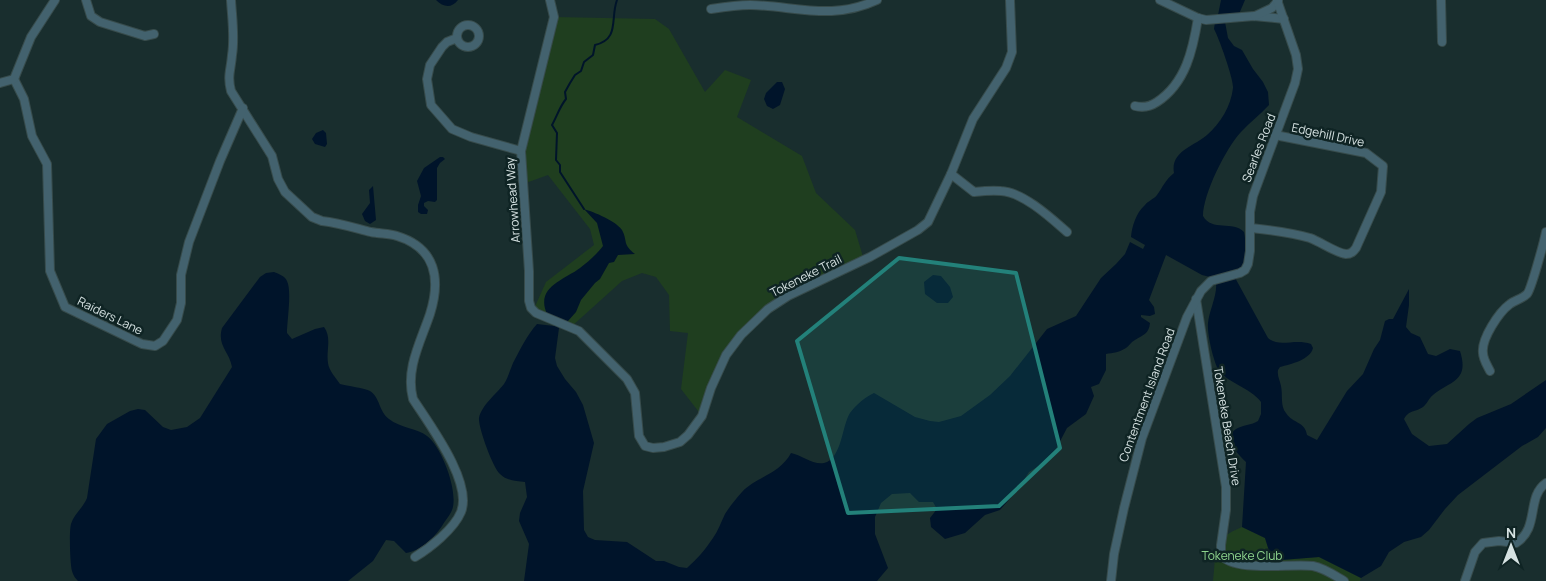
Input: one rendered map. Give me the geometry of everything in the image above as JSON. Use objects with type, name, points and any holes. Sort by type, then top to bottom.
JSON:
[{"type":"street","points":[[0,83],[14,79],[31,37],[55,0]]},
{"type":"street","points":[[86,0],[91,16],[100,22],[145,36],[154,34]]},
{"type":"street","points":[[231,0],[233,38],[228,79],[231,90],[272,156],[278,179],[285,192],[312,217],[322,221],[396,235],[408,240],[420,249],[433,266],[436,277],[434,294],[430,314],[414,355],[411,392],[413,399],[454,465],[460,483],[463,503],[461,512],[452,525],[427,550],[415,558]]},
{"type":"street","name":"Arrowhead Way","points":[[550,0],[554,17],[521,151],[528,254],[529,301],[533,311],[558,323]]},
{"type":"street","points":[[712,9],[770,4],[813,12],[837,12],[877,0]]},
{"type":"street","name":"Tokeneke Trail","points":[[558,323],[574,329],[585,337],[627,379],[635,393],[639,436],[645,446],[653,448],[664,447],[680,442],[695,428],[702,416],[717,373],[726,355],[741,335],[768,309],[788,296],[918,230],[928,222],[974,119],[1006,68],[1012,52],[1010,0]]},
{"type":"street","points":[[1160,0],[1202,19],[1235,19],[1254,16],[1284,19]]},
{"type":"street","points":[[1254,16],[1272,8],[1278,0]]},
{"type":"street","name":"Searles Road","points":[[1209,283],[1240,273],[1246,267],[1250,257],[1250,212],[1253,196],[1295,84],[1298,69],[1296,55],[1278,0]]},
{"type":"street","points":[[1441,0],[1442,42]]},
{"type":"street","points":[[1135,106],[1140,108],[1152,105],[1172,89],[1182,76],[1202,19]]},
{"type":"street","points":[[457,38],[442,47],[430,65],[427,79],[431,105],[452,129],[471,137],[521,151]]},
{"type":"street","name":"Raiders Lane","points":[[14,79],[24,99],[32,136],[47,164],[50,271],[65,307],[142,344],[155,346],[163,340],[177,320],[181,302],[182,275],[189,242],[220,161],[243,108]]},
{"type":"street","name":"Edgehill Drive","points":[[1250,228],[1310,238],[1349,254],[1356,248],[1381,192],[1383,166],[1366,153],[1276,135]]},
{"type":"street","points":[[951,174],[974,192],[1003,190],[1020,196],[1050,217],[1067,232]]},
{"type":"street","points":[[1490,371],[1483,354],[1484,344],[1494,322],[1502,312],[1511,303],[1526,295],[1532,286],[1546,232]]},
{"type":"street","name":"Contentment Island Road","points":[[1111,581],[1114,554],[1136,459],[1187,317],[1201,291],[1209,283]]},
{"type":"street","name":"Tokeneke Beach Drive","points":[[1196,299],[1226,487],[1225,519],[1221,549],[1223,557],[1238,563],[1266,566],[1316,566],[1344,581]]},
{"type":"street","points":[[1465,581],[1475,552],[1483,543],[1499,540],[1516,543],[1522,538],[1531,524],[1538,492],[1546,483]]},
{"type":"highlighted area","points":[[899,258],[1016,273],[1060,448],[999,506],[848,513],[797,341]]},
{"type":"green space","points":[[554,17],[655,19],[669,29],[705,92],[725,70],[751,80],[737,117],[802,156],[816,193],[855,230],[864,260],[768,309],[726,355],[702,416],[681,389],[688,333],[670,331],[669,295],[656,277],[642,273],[622,281],[571,327],[533,311],[546,282],[594,245],[590,229],[548,175],[523,184],[521,151]]},
{"type":"green space","name":"Tokeneke Club","points":[[1242,527],[1265,538],[1270,554],[1281,560],[1319,557],[1361,578],[1360,581],[1213,581],[1215,554],[1220,542],[1232,532]]},
{"type":"water","points":[[436,0],[458,0],[453,5],[447,6]]},
{"type":"water","points":[[1221,0],[1245,0],[1239,14],[1218,15]]},
{"type":"water","points":[[1215,22],[1225,22],[1228,38],[1234,46],[1242,50],[1263,82],[1268,92],[1269,105],[1241,132],[1229,149],[1211,184],[1203,216],[1212,224],[1234,227],[1244,232],[1246,249],[1244,263],[1241,269],[1233,274],[1268,338],[1282,343],[1305,342],[1311,344],[1313,348],[1308,356],[1280,367],[1278,370],[1283,407],[1289,417],[1304,427],[1307,435],[1317,440],[1347,391],[1363,374],[1380,340],[1385,321],[1393,319],[1409,289],[1406,327],[1411,333],[1420,337],[1428,354],[1436,356],[1450,349],[1460,351],[1462,361],[1460,375],[1456,379],[1433,395],[1423,407],[1410,412],[1404,419],[1412,434],[1429,446],[1447,444],[1477,418],[1511,404],[1546,380],[1546,428],[1538,437],[1522,446],[1458,495],[1421,537],[1404,542],[1389,552],[1381,566],[1361,578],[1319,557],[1281,560],[1270,554],[1265,538],[1242,527],[1246,462],[1233,447],[1231,437],[1236,429],[1258,421],[1261,414],[1261,402],[1222,374],[1216,365],[1208,328],[1216,287],[1214,278],[1202,275],[1166,255],[1149,300],[1154,307],[1155,314],[1150,316],[1141,315],[1150,323],[1147,332],[1124,349],[1106,354],[1106,370],[1099,384],[1091,387],[1094,396],[1086,414],[1067,428],[1056,449],[1042,464],[1029,472],[1019,488],[1000,510],[985,515],[965,533],[945,539],[931,527],[930,518],[937,509],[933,502],[919,502],[910,493],[892,494],[881,503],[875,517],[875,534],[888,568],[877,581],[524,581],[529,544],[519,521],[520,513],[527,497],[525,482],[509,479],[497,470],[483,438],[479,418],[486,404],[504,384],[513,363],[533,328],[537,324],[554,326],[557,318],[547,314],[544,305],[548,291],[553,285],[586,263],[603,246],[597,223],[584,209],[615,223],[622,230],[627,245],[635,254],[618,255],[614,262],[609,263],[600,279],[581,300],[576,312],[568,321],[562,321],[559,328],[555,358],[557,366],[583,405],[594,443],[583,491],[584,530],[588,537],[595,540],[627,542],[656,561],[664,561],[687,568],[710,542],[725,514],[742,492],[781,466],[791,453],[816,463],[824,463],[830,460],[838,449],[847,418],[858,404],[867,397],[874,393],[915,417],[930,421],[939,422],[961,416],[990,395],[1010,376],[1047,329],[1076,316],[1101,278],[1125,254],[1130,242],[1143,249],[1145,245],[1131,237],[1133,224],[1139,212],[1156,196],[1174,173],[1176,159],[1180,154],[1212,131],[1224,114],[1232,95],[1233,84],[1226,59],[1214,29]]},
{"type":"water","points":[[777,82],[782,82],[785,89],[780,105],[773,109],[767,106],[764,99],[766,93]]},
{"type":"water","points":[[323,130],[326,133],[327,144],[325,147],[315,144],[312,139],[316,133]]},
{"type":"water","points":[[440,157],[445,159],[437,168],[437,200],[424,203],[428,210],[427,214],[421,214],[418,212],[421,196],[417,181],[424,168]]},
{"type":"water","points":[[373,186],[376,220],[370,224],[365,221],[362,214],[370,203],[369,190]]},
{"type":"water","points":[[274,272],[282,275],[287,281],[289,299],[287,333],[292,339],[324,327],[328,335],[329,366],[340,384],[370,391],[376,397],[383,413],[389,419],[423,433],[433,442],[448,471],[451,482],[454,502],[449,516],[431,539],[411,552],[406,553],[394,541],[386,540],[373,561],[348,581],[78,581],[71,567],[70,528],[74,517],[87,498],[96,439],[107,424],[130,411],[138,409],[145,410],[163,427],[171,430],[187,427],[200,418],[232,367],[222,344],[222,328],[260,277],[266,273]]},
{"type":"water","points":[[933,275],[941,276],[950,287],[953,297],[948,303],[937,303],[925,294],[924,282]]},
{"type":"waterway","points":[[584,209],[560,172],[560,165],[556,160],[557,133],[552,125],[566,99],[565,92],[575,75],[581,71],[584,62],[593,55],[595,45],[603,42],[611,33],[617,0]]}]
